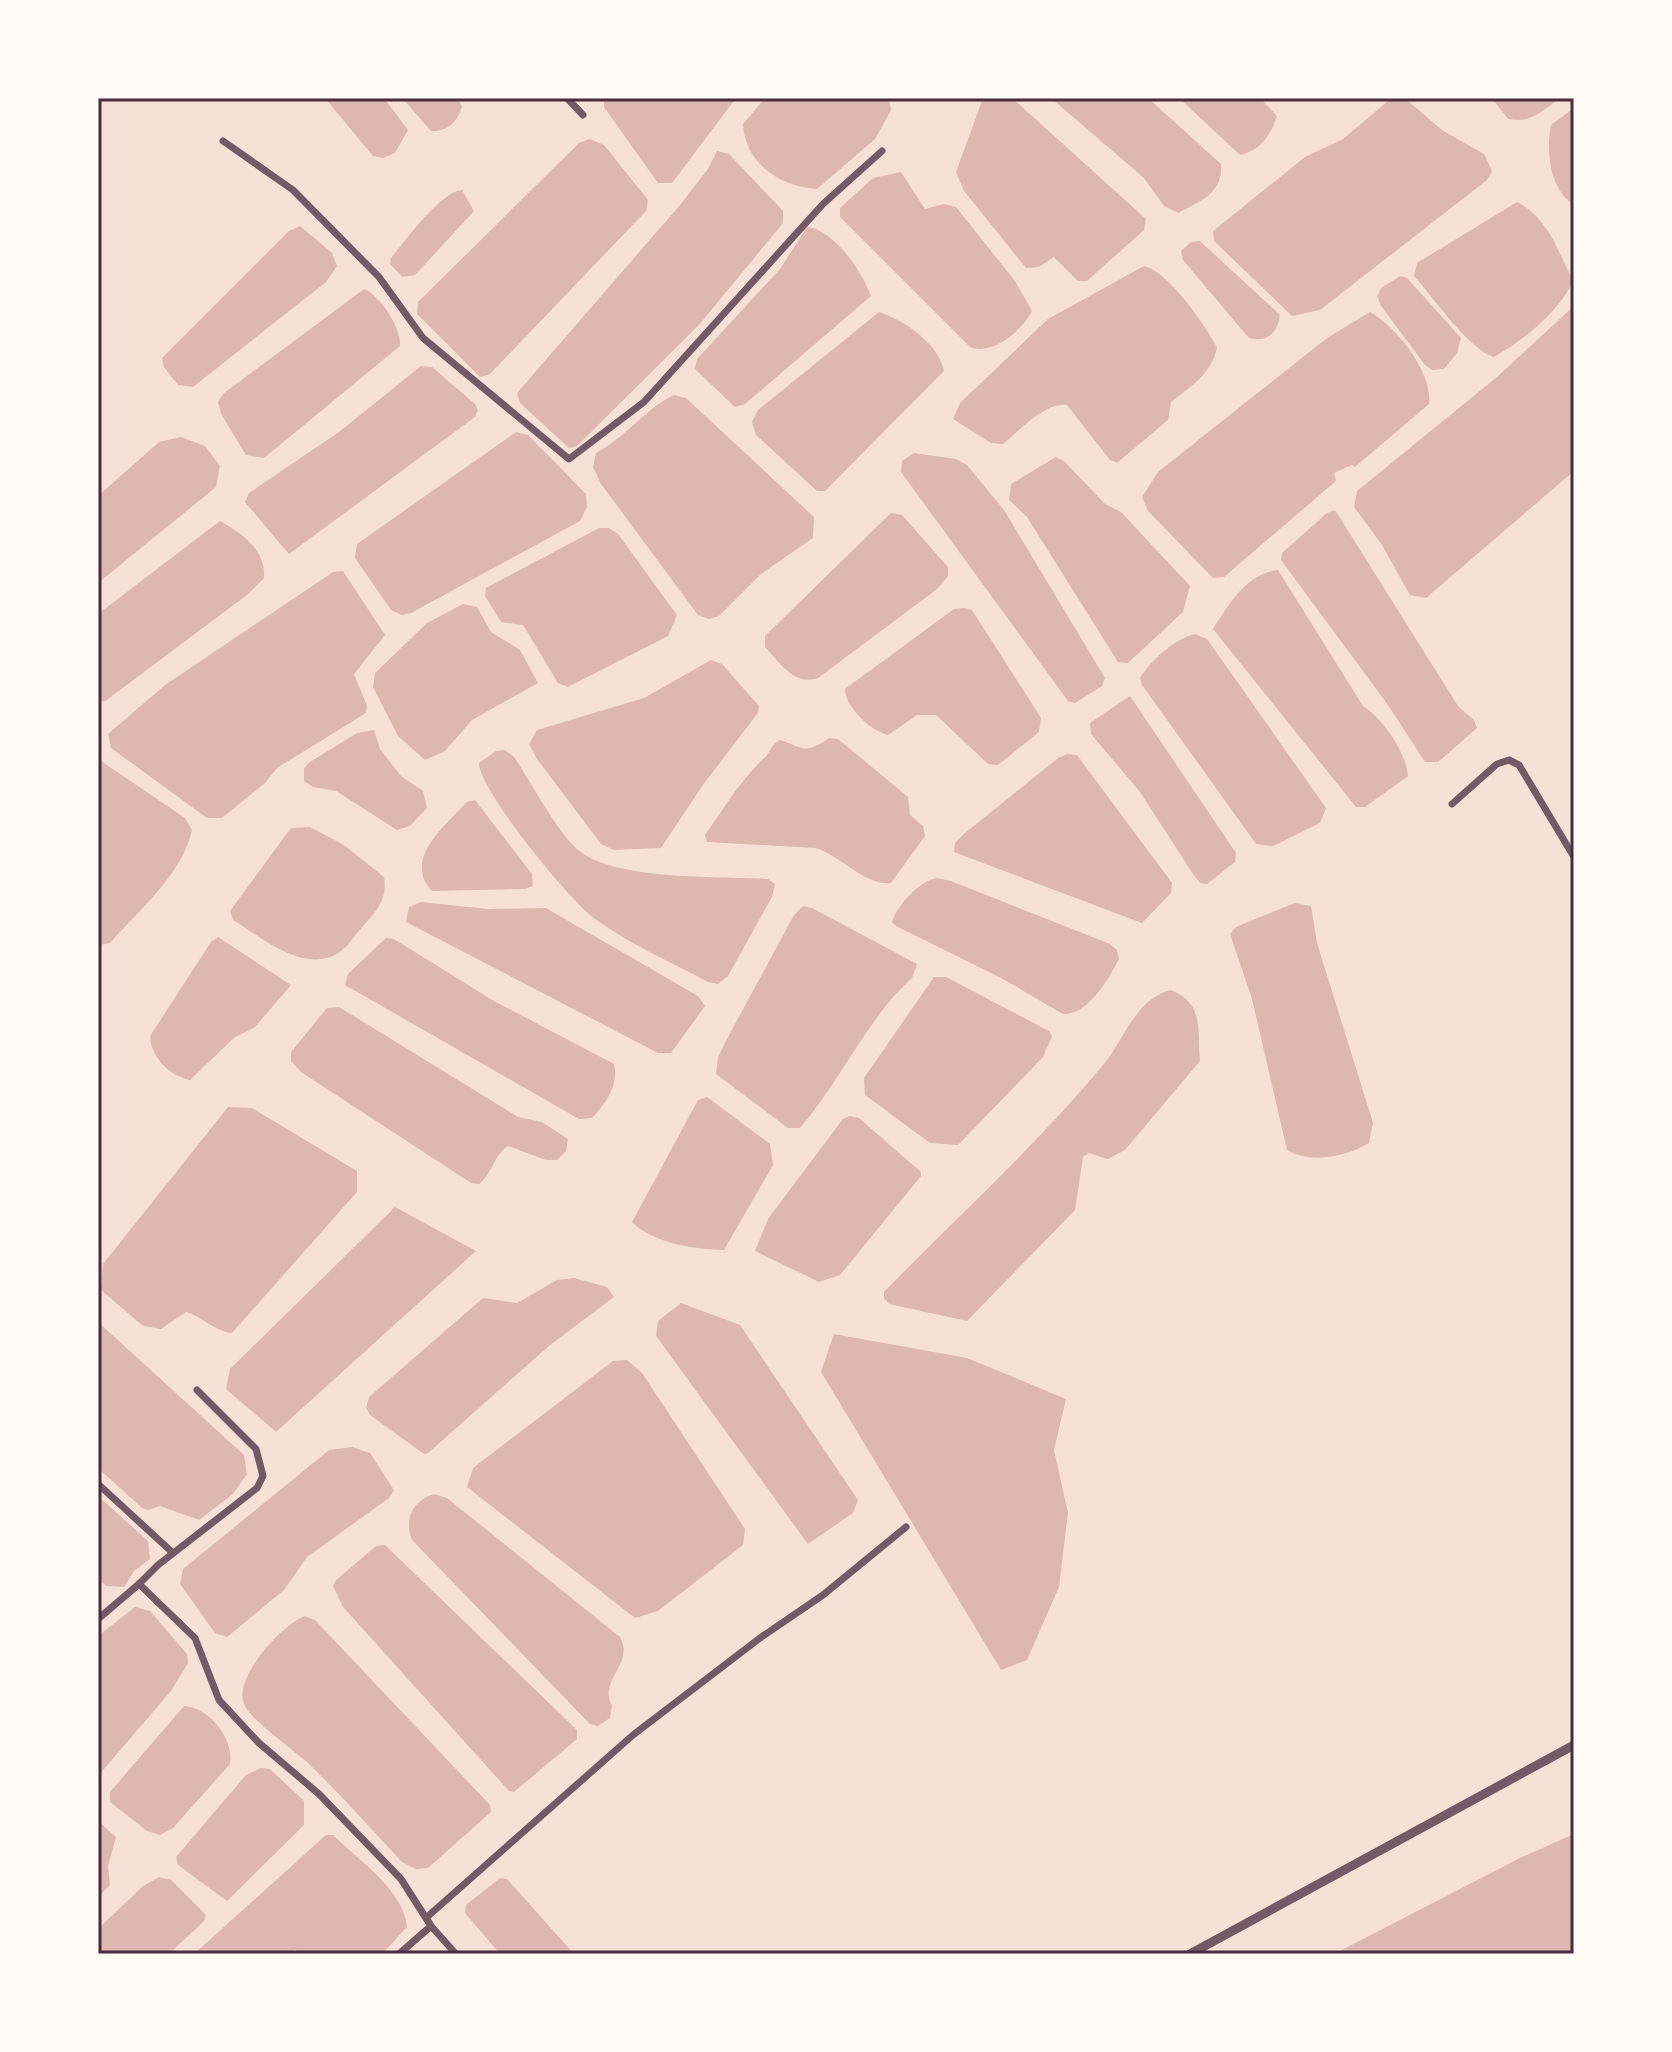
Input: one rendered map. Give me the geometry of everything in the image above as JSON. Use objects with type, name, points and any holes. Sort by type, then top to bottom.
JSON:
[{"type":"street","points":[[567,98],[583,115]]},
{"type":"street","points":[[223,141],[293,190],[379,277],[423,338],[569,459],[644,402],[823,204],[882,151]]},
{"type":"street","points":[[1452,804],[1497,764],[1509,760],[1519,765],[1574,857]]},
{"type":"street","points":[[98,1619],[173,1553],[257,1488],[263,1476],[256,1449],[197,1390]]},
{"type":"street","points":[[98,1484],[173,1553]]},
{"type":"street","points":[[427,1917],[633,1735],[760,1638],[823,1595],[906,1527]]},
{"type":"street","points":[[139,1584],[195,1638],[219,1700],[259,1743],[319,1794],[401,1879],[431,1926],[456,1954]]},
{"type":"street","points":[[1190,1954],[1574,1745]]},
{"type":"street","points":[[399,1954],[431,1926]]},
{"type":"shaded area","points":[[325,98],[384,98],[408,130],[395,153],[383,158],[373,156]]},
{"type":"shaded area","points":[[402,98],[457,98],[462,106],[451,125],[431,131]]},
{"type":"shaded area","points":[[604,98],[736,98],[672,183],[658,183],[604,107]]},
{"type":"shaded area","points":[[765,98],[889,98],[891,110],[875,139],[817,189],[778,178],[750,150],[743,124]]},
{"type":"shaded area","points":[[983,98],[1012,98],[1146,219],[1144,230],[1087,281],[1078,281],[1054,257],[1039,267],[1026,268],[964,191],[956,172]]},
{"type":"shaded area","points":[[1051,98],[1148,98],[1221,164],[1218,182],[1209,195],[1178,213],[1164,206],[1144,178]]},
{"type":"shaded area","points":[[1179,98],[1260,98],[1277,116],[1264,141],[1240,155]]},
{"type":"shaded area","points":[[1492,98],[1560,98],[1536,115],[1516,120],[1508,119]]},
{"type":"shaded area","points":[[1388,101],[1408,101],[1442,130],[1484,154],[1492,171],[1487,180],[1320,310],[1292,316],[1214,241],[1213,231],[1305,157],[1343,139]]},
{"type":"shaded area","points":[[1574,108],[1574,205],[1554,180],[1549,146],[1551,125]]},
{"type":"shaded area","points":[[590,139],[604,145],[648,200],[646,211],[490,374],[480,377],[417,314],[418,302],[579,143]]},
{"type":"shaded area","points":[[717,151],[729,154],[783,211],[783,223],[699,325],[577,446],[569,448],[520,403],[517,393],[680,205],[708,169]]},
{"type":"shaded area","points":[[901,172],[925,209],[944,204],[956,207],[1015,281],[1032,311],[1006,340],[988,348],[970,347],[840,217],[840,208],[873,178]]},
{"type":"shaded area","points":[[462,190],[474,211],[415,275],[402,277],[390,264],[391,258],[434,208]]},
{"type":"shaded area","points":[[1517,202],[1544,226],[1573,281],[1559,304],[1540,324],[1494,357],[1484,353],[1463,334],[1414,276],[1417,263]]},
{"type":"shaded area","points":[[300,226],[332,253],[337,266],[326,282],[193,387],[178,385],[164,367],[162,358],[289,231]]},
{"type":"shaded area","points":[[807,227],[828,236],[837,244],[854,264],[871,296],[745,404],[735,407],[695,369],[697,359],[780,269]]},
{"type":"shaded area","points":[[1200,241],[1280,315],[1277,327],[1266,338],[1249,338],[1183,260],[1181,251],[1191,242]]},
{"type":"shaded area","points":[[1144,266],[1154,270],[1175,288],[1217,347],[1206,372],[1171,402],[1168,420],[1117,463],[1110,460],[1067,405],[1042,412],[1003,444],[991,443],[953,419],[960,403],[1048,319]]},
{"type":"shaded area","points":[[1400,276],[1407,278],[1461,338],[1457,353],[1444,369],[1432,370],[1425,365],[1381,306],[1377,296],[1381,288]]},
{"type":"shaded area","points":[[364,289],[377,298],[389,313],[400,346],[264,458],[246,455],[221,414],[218,402],[224,393]]},
{"type":"shaded area","points":[[1574,306],[1574,471],[1426,598],[1410,595],[1382,545],[1354,507],[1357,491],[1497,377]]},
{"type":"shaded area","points":[[879,312],[919,334],[935,351],[944,371],[825,491],[817,491],[756,435],[752,422],[758,410]]},
{"type":"shaded area","points":[[1370,312],[1391,328],[1411,352],[1425,379],[1429,404],[1355,467],[1352,465],[1334,473],[1336,481],[1224,577],[1213,578],[1148,511],[1142,497],[1158,472],[1327,338]]},
{"type":"shaded area","points":[[421,366],[432,367],[475,404],[478,410],[475,417],[289,554],[245,502],[249,493],[339,432]]},
{"type":"shaded area","points":[[674,395],[686,398],[814,517],[813,538],[761,574],[719,616],[709,619],[698,615],[601,484],[593,467],[596,453]]},
{"type":"shaded area","points":[[516,432],[528,435],[586,494],[587,507],[580,521],[411,613],[402,615],[391,610],[355,558],[357,544]]},
{"type":"shaded area","points":[[181,437],[205,446],[220,466],[216,487],[98,583],[98,496],[159,442]]},
{"type":"shaded area","points":[[914,453],[956,459],[967,465],[1004,510],[1105,678],[1102,686],[1075,703],[1068,701],[901,472],[902,461]]},
{"type":"shaded area","points":[[1056,457],[1064,461],[1105,504],[1121,512],[1190,586],[1183,612],[1128,663],[1118,662],[1027,517],[1009,500],[1011,484]]},
{"type":"shaded area","points":[[1335,510],[1458,706],[1474,720],[1477,728],[1438,762],[1425,762],[1388,705],[1281,560],[1282,553],[1327,513]]},
{"type":"shaded area","points":[[891,513],[902,515],[948,567],[948,576],[937,589],[818,678],[809,680],[795,676],[765,647],[765,636]]},
{"type":"shaded area","points":[[220,521],[245,537],[257,551],[264,568],[264,578],[247,595],[104,702],[98,699],[98,614]]},
{"type":"shaded area","points":[[599,528],[609,528],[618,534],[677,615],[668,636],[568,687],[558,683],[523,625],[501,622],[485,596],[486,588]]},
{"type":"shaded area","points":[[1278,570],[1363,706],[1386,728],[1403,757],[1408,776],[1365,807],[1356,807],[1213,629],[1232,600],[1248,583],[1267,572]]},
{"type":"shaded area","points":[[343,571],[385,635],[354,674],[367,706],[366,713],[277,768],[265,783],[222,818],[207,818],[111,748],[108,734],[165,685],[333,572]]},
{"type":"shaded area","points":[[463,604],[477,607],[491,632],[520,650],[538,683],[472,720],[445,751],[425,760],[398,736],[373,687],[375,673],[427,623]]},
{"type":"shaded area","points":[[954,609],[972,610],[1041,718],[1039,732],[998,765],[988,764],[936,715],[917,715],[888,735],[874,729],[860,717],[846,696],[845,689],[853,683]]},
{"type":"shaded area","points":[[1195,634],[1207,639],[1326,808],[1320,823],[1273,846],[1256,844],[1142,685],[1140,678],[1157,658],[1172,645]]},
{"type":"shaded area","points":[[711,660],[722,664],[759,706],[758,713],[705,782],[661,848],[614,850],[601,844],[537,759],[529,744],[537,730],[644,698]]},
{"type":"shaded area","points":[[1130,696],[1236,853],[1235,862],[1207,884],[1200,883],[1193,874],[1140,792],[1091,734],[1090,723]]},
{"type":"shaded area","points":[[374,730],[380,749],[401,776],[423,791],[427,808],[410,826],[397,830],[336,791],[313,787],[304,781],[304,768],[310,762],[357,733]]},
{"type":"shaded area","points":[[829,738],[838,739],[908,797],[910,815],[923,826],[925,836],[891,883],[872,880],[815,848],[707,842],[705,835],[747,776],[775,744],[780,740],[809,748]]},
{"type":"shaded area","points":[[505,750],[514,757],[569,841],[593,859],[640,872],[768,879],[775,884],[772,897],[728,976],[718,984],[708,982],[622,937],[583,908],[547,869],[509,819],[483,777],[479,763],[496,751]]},
{"type":"shaded area","points":[[1067,754],[1077,755],[1172,883],[1171,893],[1142,923],[954,852],[955,843],[964,834]]},
{"type":"shaded area","points":[[98,759],[185,818],[192,830],[179,862],[158,891],[110,943],[98,945]]},
{"type":"shaded area","points":[[475,800],[532,874],[533,886],[525,889],[432,891],[424,879],[424,855],[448,821],[467,802]]},
{"type":"shaded area","points":[[310,827],[344,845],[384,877],[385,885],[383,898],[373,915],[344,948],[324,959],[296,956],[282,950],[233,920],[230,911],[291,828]]},
{"type":"shaded area","points":[[936,878],[951,881],[1110,944],[1117,950],[1119,959],[1089,1003],[1072,1013],[1063,1014],[892,922],[910,895]]},
{"type":"shaded area","points":[[421,902],[488,909],[546,908],[698,996],[705,1006],[671,1053],[658,1053],[406,922],[409,907]]},
{"type":"shaded area","points":[[1295,903],[1311,906],[1317,943],[1373,1123],[1369,1143],[1328,1157],[1306,1157],[1287,1150],[1252,999],[1230,934],[1236,927]]},
{"type":"shaded area","points":[[803,906],[917,964],[912,978],[882,1011],[800,1128],[788,1128],[716,1074],[718,1057],[727,1039],[794,915]]},
{"type":"shaded area","points":[[218,937],[291,985],[255,1027],[234,1038],[190,1080],[162,1064],[150,1036],[211,942]]},
{"type":"shaded area","points":[[386,938],[394,939],[494,1001],[614,1064],[613,1086],[602,1106],[592,1118],[579,1119],[345,985],[348,974]]},
{"type":"shaded area","points":[[934,977],[946,977],[1049,1031],[1052,1036],[1043,1057],[958,1145],[930,1143],[865,1095],[864,1078]]},
{"type":"shaded area","points":[[1171,990],[1182,996],[1194,1010],[1200,1061],[1125,1150],[1108,1159],[1089,1153],[1083,1157],[1075,1210],[967,1321],[889,1304],[884,1292],[1024,1153],[1077,1095],[1111,1055],[1140,1011],[1159,994]]},
{"type":"shaded area","points":[[339,1007],[518,1117],[542,1122],[568,1139],[566,1151],[557,1160],[546,1160],[508,1146],[479,1184],[471,1183],[301,1072],[291,1061],[291,1052],[327,1008]]},
{"type":"shaded area","points":[[707,1097],[770,1144],[773,1165],[724,1250],[688,1247],[663,1240],[632,1222],[698,1100]]},
{"type":"shaded area","points":[[228,1107],[252,1108],[357,1171],[357,1192],[232,1333],[186,1312],[161,1329],[143,1326],[101,1290],[103,1264]]},
{"type":"shaded area","points":[[850,1116],[859,1118],[921,1172],[921,1176],[840,1275],[819,1282],[755,1251],[768,1219],[843,1119]]},
{"type":"shaded area","points":[[395,1207],[476,1251],[276,1432],[226,1389],[230,1369]]},
{"type":"shaded area","points":[[574,1278],[607,1287],[614,1297],[550,1345],[428,1453],[424,1454],[370,1415],[366,1408],[369,1397],[483,1298],[517,1303],[557,1280]]},
{"type":"shaded area","points":[[681,1303],[740,1325],[858,1500],[853,1513],[808,1544],[656,1336],[658,1321]]},
{"type":"shaded area","points":[[98,1322],[244,1455],[247,1474],[233,1494],[199,1520],[160,1506],[148,1510],[142,1508],[98,1468]]},
{"type":"shaded area","points":[[834,1334],[967,1358],[1066,1399],[1054,1450],[1068,1513],[1059,1587],[1027,1660],[1001,1670],[821,1372]]},
{"type":"shaded area","points":[[627,1360],[642,1373],[745,1529],[743,1545],[658,1611],[635,1618],[467,1487],[473,1468],[613,1361]]},
{"type":"shaded area","points":[[352,1447],[370,1453],[394,1490],[389,1498],[307,1557],[284,1590],[227,1637],[215,1633],[180,1584],[183,1569],[329,1450]]},
{"type":"shaded area","points":[[434,1494],[447,1498],[620,1637],[623,1655],[609,1688],[610,1718],[598,1726],[590,1724],[412,1540],[409,1525],[412,1512],[420,1501]]},
{"type":"shaded area","points":[[98,1496],[148,1541],[150,1559],[134,1571],[124,1587],[106,1586],[98,1578]]},
{"type":"shaded area","points":[[385,1545],[577,1730],[577,1739],[514,1792],[509,1791],[343,1607],[333,1586],[336,1580],[376,1546]]},
{"type":"shaded area","points":[[135,1607],[150,1611],[187,1654],[188,1663],[171,1691],[98,1776],[98,1636]]},
{"type":"shaded area","points":[[305,1616],[315,1620],[490,1805],[491,1812],[428,1868],[416,1869],[402,1862],[321,1776],[256,1720],[245,1706],[242,1695],[251,1669],[272,1641]]},
{"type":"shaded area","points":[[184,1706],[203,1712],[218,1726],[228,1745],[230,1764],[173,1828],[160,1835],[147,1831],[110,1802],[110,1792]]},
{"type":"shaded area","points":[[261,1768],[270,1769],[304,1801],[304,1825],[227,1901],[178,1865],[176,1857],[246,1775]]},
{"type":"shaded area","points":[[98,1821],[116,1837],[108,1866],[110,1885],[98,1897]]},
{"type":"shaded area","points":[[1574,1834],[1574,1954],[1334,1954],[1520,1858]]},
{"type":"shaded area","points":[[326,1835],[333,1835],[378,1876],[404,1913],[407,1927],[382,1954],[304,1954],[295,1950],[288,1954],[194,1954]]},
{"type":"shaded area","points":[[159,1877],[171,1880],[206,1915],[204,1921],[169,1954],[98,1954],[98,1929],[143,1886]]},
{"type":"shaded area","points":[[500,1878],[507,1879],[574,1954],[500,1954],[465,1913],[466,1905]]}]
